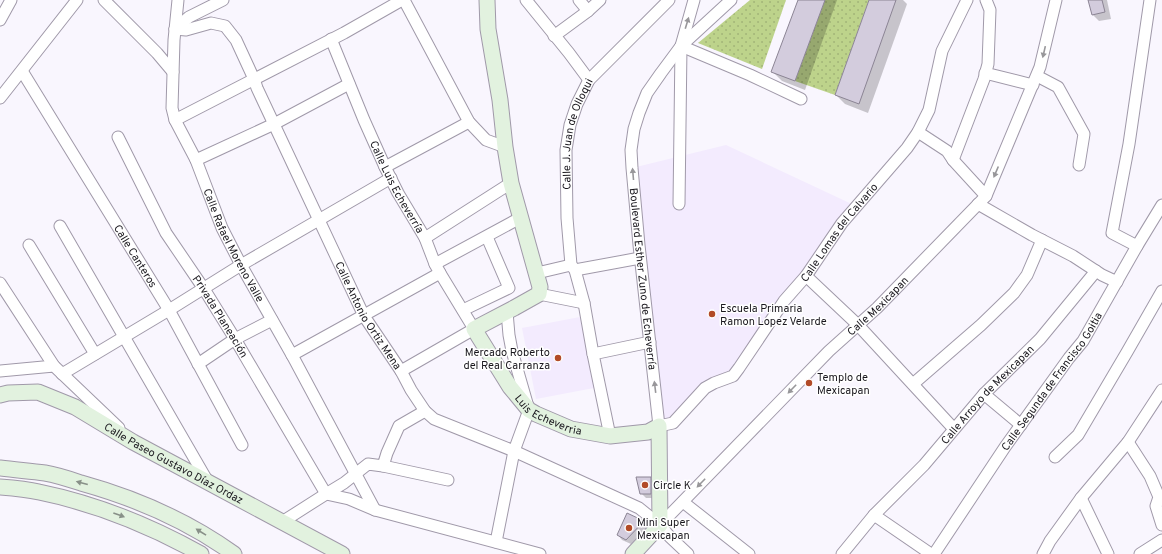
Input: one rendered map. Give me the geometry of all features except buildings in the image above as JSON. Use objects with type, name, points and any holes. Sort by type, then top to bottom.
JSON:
[{"type":"main road","points":[[474,329],[539,294],[540,287],[511,183],[505,147],[500,100],[488,29],[487,0]]},
{"type":"main road","name":"Luis Echeverria","points":[[474,329],[510,387],[529,410],[571,429],[610,436],[648,432],[659,426]]},
{"type":"main road","name":"Calle Paseo Gustavo Díaz Ordaz","points":[[0,395],[8,393],[38,392],[75,407],[133,442],[342,554]]},
{"type":"main road","name":"Boulevard Esther Zuno de Echeverría","points":[[659,426],[660,525]]},
{"type":"main road","points":[[0,468],[46,473],[124,496],[194,528],[234,554]]},
{"type":"main road","points":[[0,487],[38,492],[66,498],[114,513],[138,522],[201,554]]},
{"type":"main road","name":"Calle Mexicapan","points":[[634,554],[660,525]]},
{"type":"street","points":[[0,20],[11,0]]},
{"type":"street","points":[[0,98],[77,0]]},
{"type":"street","points":[[104,0],[157,53],[173,72]]},
{"type":"street","name":"Calle Rafael Moreno Valle","points":[[178,0],[172,108],[175,120],[196,160],[222,228],[375,510]]},
{"type":"street","points":[[176,28],[189,17],[223,0]]},
{"type":"street","points":[[175,120],[344,33],[403,0],[469,122],[486,140],[505,147]]},
{"type":"street","name":"Calle J. Juan de Olloqui","points":[[526,0],[589,80],[577,104],[570,124],[566,150],[567,218],[573,268],[584,303],[610,436]]},
{"type":"street","points":[[579,0],[588,11]]},
{"type":"street","points":[[554,36],[588,11],[600,0]]},
{"type":"street","points":[[589,80],[669,0]]},
{"type":"street","points":[[679,204],[681,46],[694,0]]},
{"type":"street","points":[[681,46],[731,0]]},
{"type":"street","name":"Calle Lomas del Calvario","points":[[659,426],[673,423],[705,388],[733,376],[784,301],[806,276],[842,223],[907,148],[918,132],[928,110],[942,51],[967,0]]},
{"type":"street","points":[[953,160],[988,64],[990,10],[986,0]]},
{"type":"street","name":"Calle Mexicapan","points":[[660,525],[829,351],[882,303],[982,200],[1035,81],[1040,67],[1056,0]]},
{"type":"street","points":[[1137,246],[1112,233],[1129,144],[1150,0]]},
{"type":"street","name":"Calle Antonio Ortiz Mena","points":[[176,28],[186,30],[211,23],[225,26],[236,40],[318,220],[364,316],[401,371],[411,390],[425,411],[434,419],[514,451],[639,508],[660,525],[688,554]]},
{"type":"street","name":"Calle Luis Echeverría","points":[[331,39],[385,167],[398,193],[425,238],[438,268],[474,329]]},
{"type":"street","points":[[681,46],[801,99]]},
{"type":"street","name":"Boulevard Esther Zuno de Echeverría","points":[[659,426],[640,258],[631,150],[634,129],[639,113],[648,94],[661,72],[681,46]]},
{"type":"street","name":"Calle Canteros","points":[[22,71],[169,310],[242,445]]},
{"type":"street","points":[[985,73],[1035,81],[1058,87],[1084,134],[1079,165]]},
{"type":"street","points":[[196,160],[274,124],[349,84]]},
{"type":"street","points":[[385,167],[469,122]]},
{"type":"street","points":[[918,132],[947,151],[982,200],[1032,235],[1073,256],[1096,271],[1117,282]]},
{"type":"street","name":"Privada Planeación","points":[[118,137],[166,233],[204,289],[235,339],[326,494]]},
{"type":"street","points":[[0,370],[58,370],[95,354],[204,289],[241,265],[391,178]]},
{"type":"street","points":[[425,238],[511,183]]},
{"type":"street","name":"Calle Segunda de Francisco Goitia","points":[[932,554],[1005,447],[1069,358],[1083,341],[1162,205]]},
{"type":"street","points":[[292,355],[364,316],[487,237],[520,218]]},
{"type":"street","points":[[60,226],[208,483]]},
{"type":"street","points":[[463,310],[509,288],[487,237]]},
{"type":"street","points":[[913,384],[981,325],[1014,293],[1027,275],[1042,240]]},
{"type":"street","points":[[29,244],[95,354]]},
{"type":"street","points":[[536,273],[640,258]]},
{"type":"street","name":"Calle Arroyo de Mexicapan","points":[[842,554],[874,515],[924,465],[984,394],[1040,339],[1096,271]]},
{"type":"street","points":[[806,276],[858,325],[954,429]]},
{"type":"street","points":[[0,282],[58,370],[133,442]]},
{"type":"street","points":[[1055,457],[1078,434],[1162,291]]},
{"type":"street","points":[[539,294],[584,303]]},
{"type":"street","points":[[501,547],[514,451],[529,410],[512,351],[506,312]]},
{"type":"street","points":[[198,364],[235,339],[272,320]]},
{"type":"street","points":[[401,371],[474,329]]},
{"type":"street","points":[[593,354],[650,342]]},
{"type":"street","points":[[1043,554],[1050,541],[1081,498],[1128,442],[1162,390]]},
{"type":"street","points":[[984,394],[1021,425]]},
{"type":"street","points":[[383,466],[399,426],[425,411]]},
{"type":"street","points":[[1128,442],[1150,476],[1159,497],[1156,506],[1162,525]]},
{"type":"street","points":[[282,522],[344,483],[368,464],[448,480]]},
{"type":"street","points":[[326,494],[349,499],[375,510],[501,547],[540,554]]},
{"type":"street","points":[[1081,498],[1108,554]]},
{"type":"street","points":[[683,502],[749,554]]},
{"type":"street","points":[[874,515],[932,554]]},
{"type":"street","points":[[1140,554],[1162,540]]},
{"type":"shaded area","name":"Escuela Primaria Ramon Lopez Velarde","points":[[726,145],[856,206],[733,376],[705,388],[659,426],[632,168]]},
{"type":"shaded area","name":"Mercado Roberto del Real Carranza","points":[[580,317],[594,388],[536,399],[522,328]]},
{"type":"green space","points":[[750,0],[786,0],[762,69],[698,43]]},
{"type":"green space","points":[[825,0],[869,0],[835,95],[795,81]]},
{"type":"place","name":"Escuela Primaria Ramon Lopez Velarde","points":[[712,314]]},
{"type":"place","name":"Mercado Roberto del Real Carranza","points":[[558,358]]},
{"type":"place","name":"Templo de Mexicapan","points":[[809,383]]},
{"type":"place","name":"Circle K","points":[[645,485]]},
{"type":"place","name":"Mini Super Mexicapan","points":[[629,528]]}]
